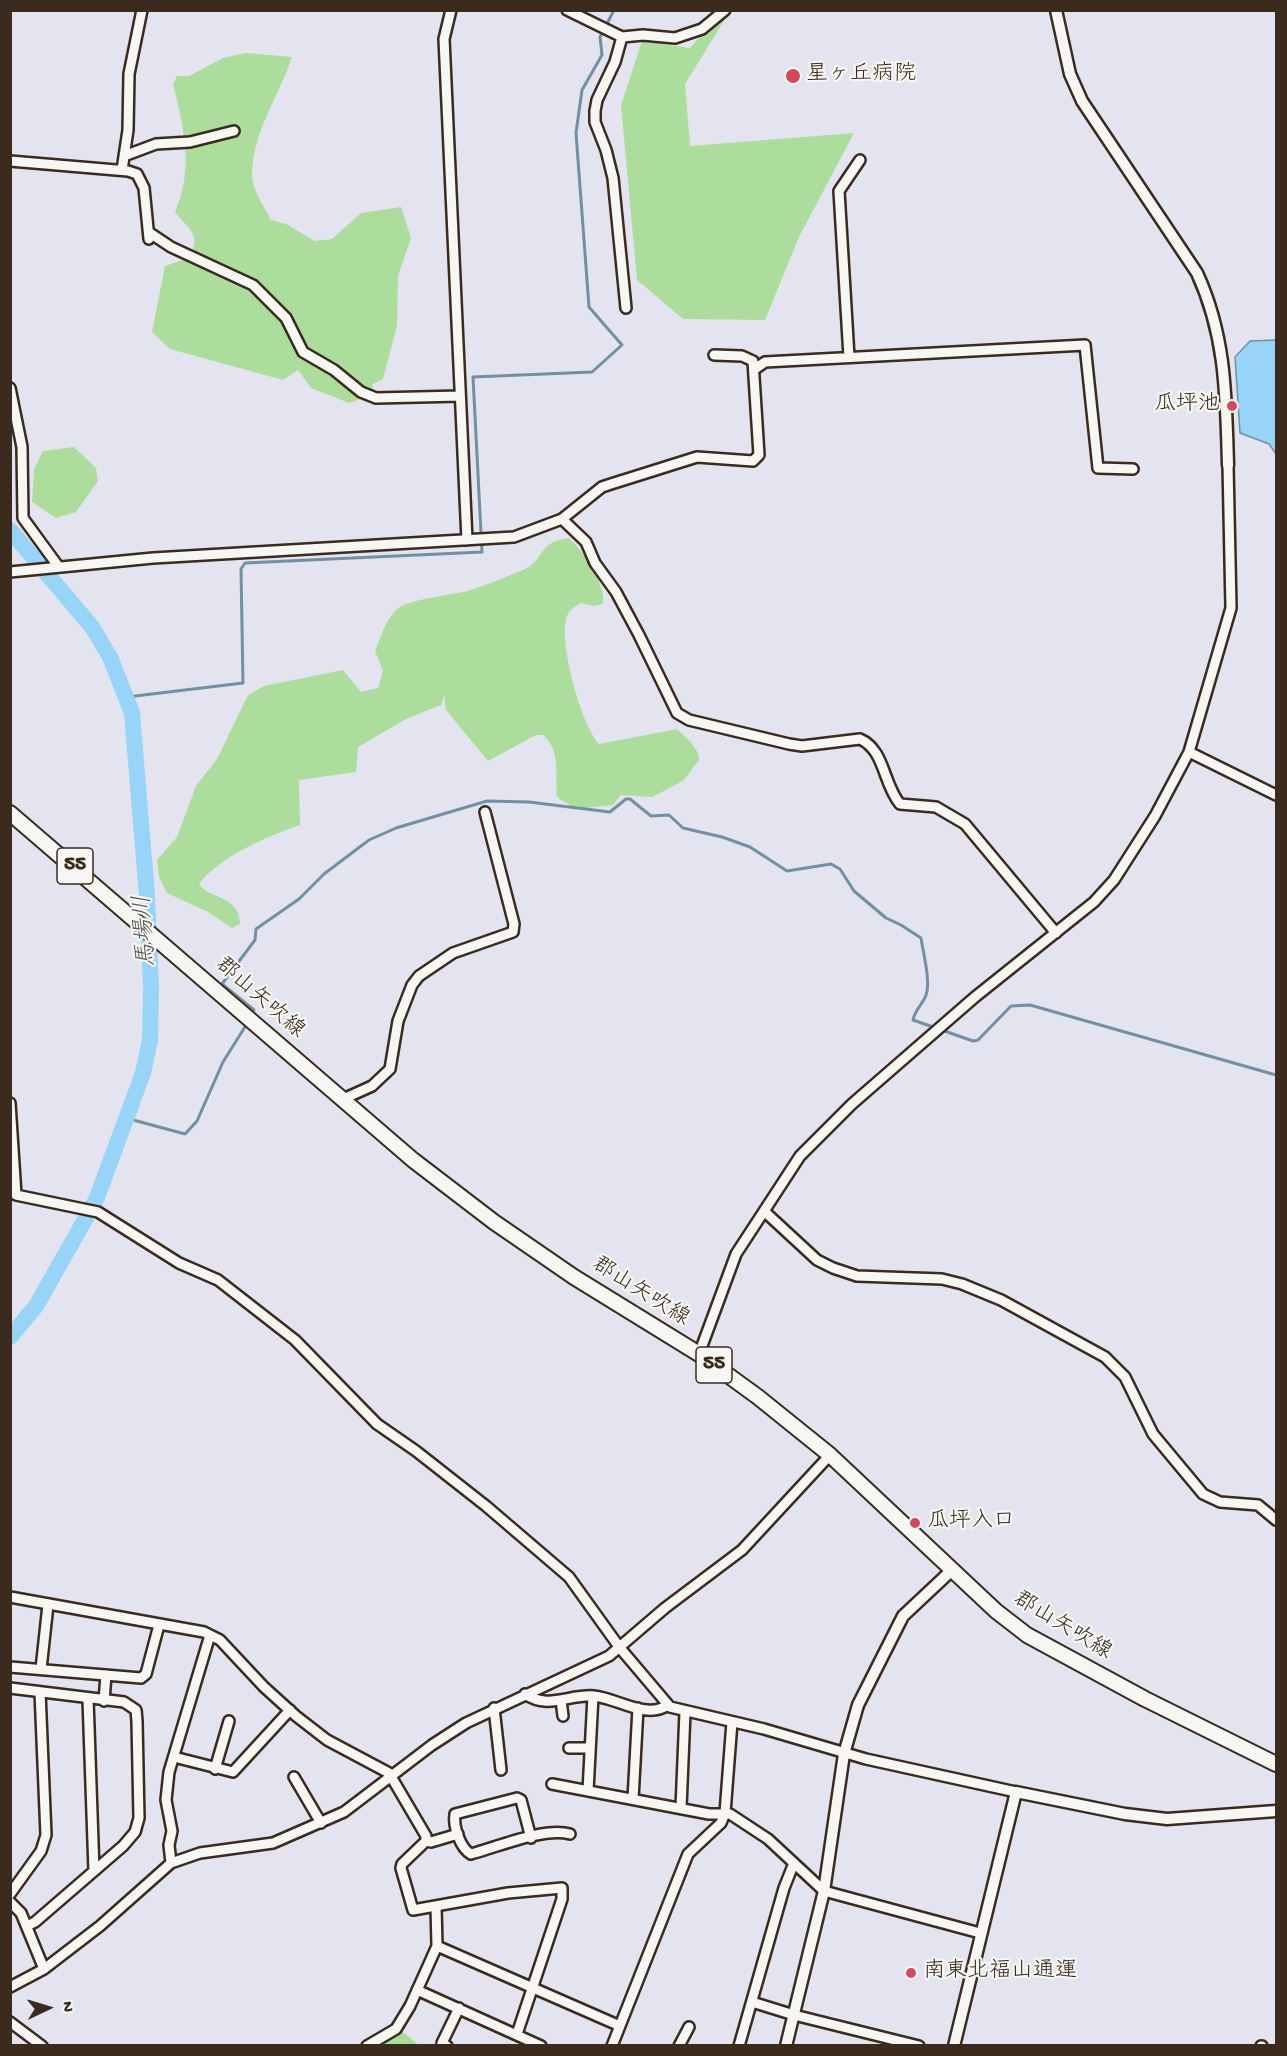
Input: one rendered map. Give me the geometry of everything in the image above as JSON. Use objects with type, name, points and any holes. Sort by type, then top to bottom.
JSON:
[{"type":"main road","name":"郡山矢吹線","points":[[10,813],[163,943],[341,1100],[494,1222],[574,1277],[699,1354],[830,1455],[996,1611],[1027,1635],[1145,1699],[1276,1764]]},
{"type":"street","points":[[122,170],[128,130],[129,74],[142,10]]},
{"type":"street","points":[[451,10],[444,39],[467,540]]},
{"type":"street","points":[[567,10],[622,37],[643,34],[675,38],[702,29],[726,10]]},
{"type":"street","points":[[699,1354],[732,1261],[800,1156],[828,1126],[975,997],[1094,902],[1114,880],[1155,816],[1189,752],[1231,608],[1228,465],[1221,343],[1207,295],[1197,273],[1107,142],[1082,101],[1070,74],[1056,10]]},
{"type":"street","points":[[622,37],[615,62],[597,100],[595,122],[606,150],[613,178],[626,308]]},
{"type":"street","points":[[124,156],[156,144],[190,142],[234,131]]},
{"type":"street","points":[[849,357],[839,191],[860,160]]},
{"type":"street","points":[[10,161],[122,170],[137,174],[144,188],[149,237],[253,285],[286,318],[303,352],[334,370],[360,392],[376,398],[460,396]]},
{"type":"street","points":[[755,369],[765,362],[1085,345],[1098,468],[1133,469]]},
{"type":"street","points":[[10,572],[55,566],[510,538],[562,519],[602,487],[681,462],[710,457],[729,461],[757,459],[759,455],[753,361],[746,357],[714,355]]},
{"type":"street","points":[[10,388],[22,447],[23,518],[55,566]]},
{"type":"street","points":[[562,519],[586,542],[639,635],[677,713],[688,720],[802,746],[860,739],[866,742],[875,750],[900,804],[936,807],[965,824],[1056,933]]},
{"type":"street","points":[[1189,752],[1276,795]]},
{"type":"street","points":[[341,1100],[372,1086],[390,1069],[398,1021],[407,994],[419,976],[453,953],[513,932],[514,924],[485,812]]},
{"type":"street","points":[[11,1106],[16,1195],[98,1212],[179,1263],[218,1280],[295,1340],[377,1424],[416,1451],[550,1558],[590,1603],[620,1648],[668,1705],[685,1712],[732,1722],[844,1754],[1125,1814],[1167,1819],[1276,1811]]},
{"type":"street","points":[[764,1211],[817,1260],[833,1268],[857,1276],[942,1279],[962,1284],[1001,1300],[1106,1357],[1125,1377],[1153,1434],[1203,1494],[1220,1502],[1258,1505],[1276,1520]]},
{"type":"street","points":[[10,1988],[44,1970],[100,1926],[171,1863],[201,1853],[273,1843],[321,1823],[344,1812],[432,1745],[494,1708],[609,1656],[665,1608],[742,1550],[830,1455]]},
{"type":"street","points":[[786,2046],[824,1892],[844,1754],[865,1686],[896,1628],[920,1599],[952,1570]]},
{"type":"street","points":[[10,1597],[210,1635],[220,1640],[264,1687],[327,1740],[392,1777],[424,1832],[426,1841]]},
{"type":"street","points":[[41,1669],[48,1605]]},
{"type":"street","points":[[10,1667],[141,1678],[146,1674],[159,1625]]},
{"type":"street","points":[[171,1863],[169,1845],[172,1831],[166,1797],[174,1757],[210,1635]]},
{"type":"street","points":[[104,1701],[106,1675]]},
{"type":"street","points":[[10,1688],[128,1703],[136,1710],[139,1818],[130,1840],[35,1922],[27,1926]]},
{"type":"street","points":[[10,1894],[41,1851],[46,1835],[40,1692]]},
{"type":"street","points":[[525,1694],[540,1702],[593,1696],[638,1708],[660,1709],[668,1705]]},
{"type":"street","points":[[588,1791],[593,1696]]},
{"type":"street","points":[[88,1699],[94,1871]]},
{"type":"street","points":[[561,1700],[563,1716]]},
{"type":"street","points":[[494,1708],[501,1770]]},
{"type":"street","points":[[633,1799],[638,1708]]},
{"type":"street","points":[[174,1757],[227,1772],[237,1769],[290,1710]]},
{"type":"street","points":[[681,1808],[685,1712]]},
{"type":"street","points":[[215,1769],[230,1721]]},
{"type":"street","points":[[612,2046],[688,1854],[721,1823],[725,1813],[732,1722]]},
{"type":"street","points":[[569,1748],[590,1748]]},
{"type":"street","points":[[294,1777],[321,1823]]},
{"type":"street","points":[[552,1784],[709,1814],[725,1813],[768,1839],[824,1892],[980,1933]]},
{"type":"street","points":[[954,2046],[1016,1792]]},
{"type":"street","points":[[531,1838],[520,1800],[517,1798],[455,1814],[458,1834],[466,1851],[471,1854],[558,1831],[570,1834]]},
{"type":"street","points":[[426,1841],[431,1842],[458,1834]]},
{"type":"street","points":[[426,1841],[402,1864],[401,1868],[413,1910],[508,1893],[561,1888],[562,1899],[517,2034]]},
{"type":"street","points":[[739,2046],[784,1888],[794,1863]]},
{"type":"street","points":[[10,1902],[15,1904],[27,1926],[44,1970]]},
{"type":"street","points":[[367,2046],[396,2029],[417,1990],[437,1946],[436,1906]]},
{"type":"street","points":[[437,1946],[620,2026]]},
{"type":"street","points":[[417,1990],[541,2046]]},
{"type":"street","points":[[752,2001],[794,2015],[919,2046]]},
{"type":"street","points":[[447,2046],[442,2043],[459,2008]]},
{"type":"street","points":[[10,2022],[42,2046]]},
{"type":"street","points":[[679,2046],[689,2027]]},
{"type":"green space","points":[[722,11],[730,11],[685,84],[690,146],[854,133],[799,237],[765,320],[683,319],[637,280],[621,105],[642,41],[690,48]]},
{"type":"green space","points":[[246,53],[292,57],[261,131],[253,161],[252,177],[255,188],[271,220],[286,224],[315,241],[332,239],[361,213],[401,207],[411,238],[398,276],[397,326],[383,379],[373,384],[372,395],[349,403],[311,388],[298,370],[283,380],[170,349],[152,332],[165,266],[189,258],[194,243],[192,233],[175,212],[181,196],[186,164],[181,117],[173,84],[177,76],[189,76],[223,58]]},
{"type":"green space","points":[[74,447],[96,468],[98,481],[76,512],[56,518],[32,502],[34,469],[43,451]]},
{"type":"green space","points":[[569,538],[593,569],[603,596],[603,604],[594,606],[580,603],[572,609],[567,616],[565,628],[568,663],[579,702],[592,734],[599,744],[677,729],[691,742],[698,753],[699,760],[683,781],[652,797],[621,795],[613,805],[576,809],[557,797],[555,756],[549,741],[543,735],[536,735],[488,761],[446,710],[444,695],[441,705],[406,719],[358,747],[356,772],[299,780],[300,825],[259,841],[231,856],[199,884],[209,893],[235,907],[240,924],[232,928],[208,912],[167,893],[159,877],[157,860],[177,837],[196,786],[217,759],[248,695],[264,686],[343,670],[361,692],[378,688],[383,671],[375,651],[388,621],[400,607],[474,589],[523,570],[530,566],[551,543]]},
{"type":"green space","points":[[400,2030],[419,2045],[378,2046]]},
{"type":"water","name":"瓜坪池","points":[[1276,340],[1276,454],[1269,444],[1240,433],[1235,357],[1250,341]]},
{"type":"waterway","points":[[127,697],[243,683],[241,569],[245,563],[482,552],[473,377],[592,372],[622,345],[589,307],[576,133],[582,90],[602,55],[600,37],[614,10]]},
{"type":"waterway","name":"馬場川","points":[[10,530],[92,627],[110,657],[132,713],[147,896],[151,988],[150,1040],[143,1073],[96,1200],[36,1306],[10,1337]]},
{"type":"waterway","points":[[251,1016],[254,1010],[222,984],[255,940],[256,929],[299,899],[324,874],[369,840],[396,828],[487,801],[529,802],[610,812],[626,799],[630,799],[651,816],[669,815],[683,828],[722,837],[750,847],[787,871],[831,864],[840,869],[854,891],[886,918],[921,938],[927,989],[925,998],[913,1020],[973,1041],[978,1040],[1011,1006],[1030,1005],[1276,1075]]},
{"type":"waterway","points":[[126,1118],[185,1134],[197,1121],[223,1062],[248,1022]]},
{"type":"place","name":"星ヶ丘病院","points":[[793,76]]},
{"type":"place","name":"瓜坪池","points":[[1232,406]]},
{"type":"place","name":"瓜坪入口","points":[[915,1523]]},
{"type":"place","name":"南東北福山通運","points":[[911,1973]]}]
